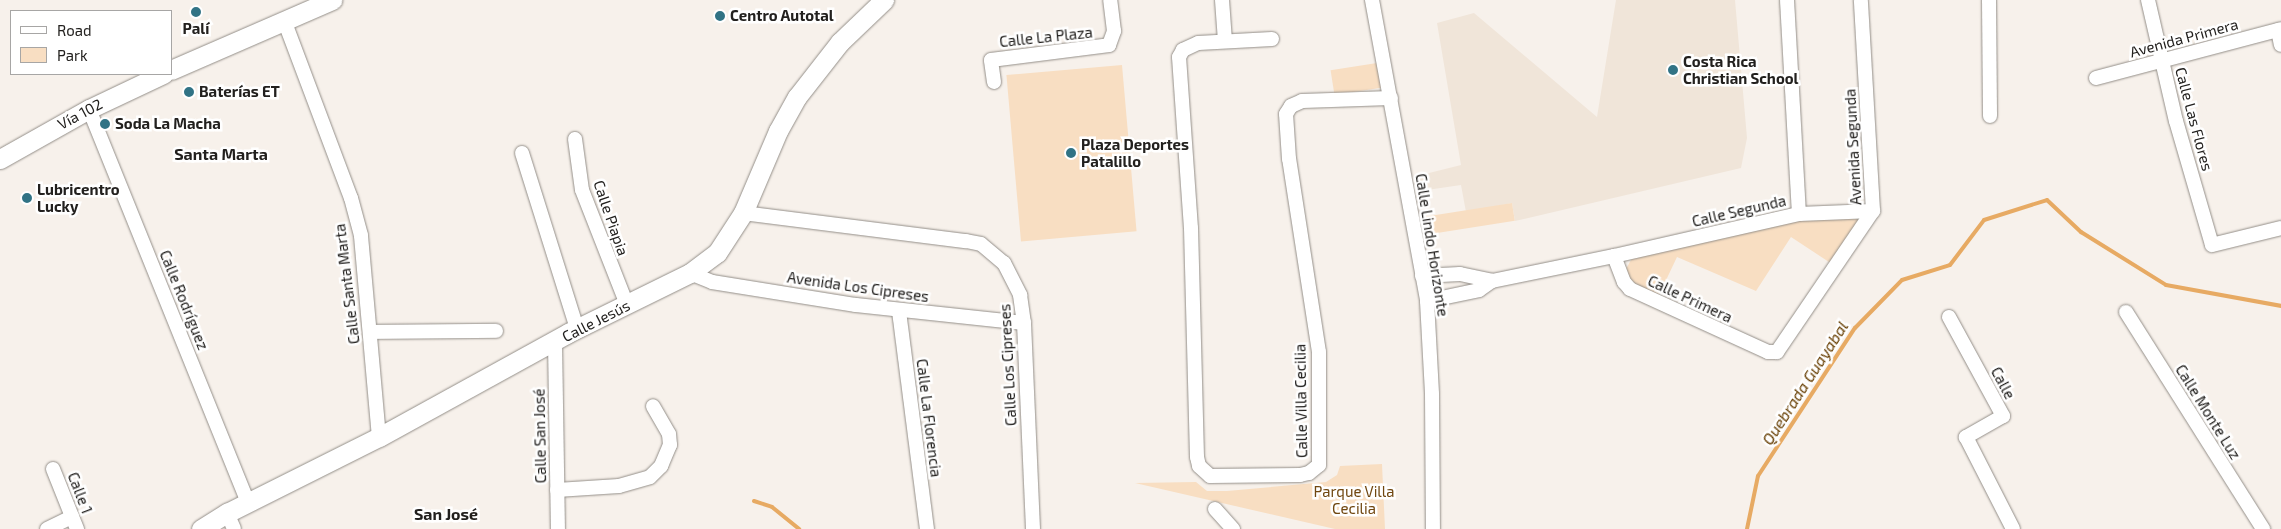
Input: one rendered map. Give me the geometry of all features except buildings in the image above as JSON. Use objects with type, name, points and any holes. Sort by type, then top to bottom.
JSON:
[{"type":"street","name":"Calle Jesús","points":[[201,529],[230,521],[248,503],[379,437],[577,329],[690,273],[717,252],[743,212],[778,131],[797,97],[840,42],[884,0]]},
{"type":"street","name":"Calle La Plaza","points":[[994,82],[991,60],[1109,44],[1114,31],[1110,0]]},
{"type":"street","points":[[1222,0],[1225,41],[1272,39]]},
{"type":"street","name":"Calle Lindo Horizonte","points":[[1372,0],[1427,300],[1432,394],[1433,529]]},
{"type":"street","points":[[1787,0],[1799,214]]},
{"type":"street","name":"Avenida Segunda","points":[[1777,352],[1873,211],[1861,0]]},
{"type":"street","points":[[1989,0],[1990,116]]},
{"type":"street","name":"Calle Las Flores","points":[[2148,0],[2162,61],[2212,245],[2281,228]]},
{"type":"street","points":[[172,70],[320,2]]},
{"type":"street","name":"Calle Santa Marta","points":[[284,20],[353,208],[361,236],[379,437]]},
{"type":"street","points":[[2279,30],[2281,45]]},
{"type":"street","name":"Avenida Primera","points":[[2096,78],[2279,30]]},
{"type":"street","name":"Calle Villa Cecilia","points":[[1225,41],[1189,46],[1179,57],[1191,228],[1199,466],[1210,476],[1219,478],[1309,473],[1319,465],[1321,459],[1319,352],[1287,151],[1286,114],[1291,106],[1302,101],[1391,98]]},
{"type":"street","name":"Vía 102","points":[[0,159],[89,108],[161,75]]},
{"type":"street","name":"Calle Rodríguez","points":[[89,108],[248,503]]},
{"type":"street","name":"Calle Piapia","points":[[575,139],[582,190],[627,305]]},
{"type":"street","points":[[522,153],[577,329]]},
{"type":"street","name":"Calle Segunda","points":[[1614,256],[1799,214],[1873,211]]},
{"type":"street","name":"Calle Los Cipreses","points":[[743,212],[981,244],[993,252],[1013,276],[1020,295],[1024,322],[1033,529]]},
{"type":"street","points":[[1427,300],[1479,290],[1492,282],[1614,256]]},
{"type":"street","name":"Calle Primera","points":[[1614,256],[1624,282],[1630,289],[1768,352],[1777,352]]},
{"type":"street","name":"Avenida Los Cipreses","points":[[690,273],[712,282],[899,311],[1024,322]]},
{"type":"street","points":[[1422,276],[1460,274],[1492,282]]},
{"type":"street","name":"Calle La Florencia","points":[[899,311],[926,529]]},
{"type":"street","name":"Calle Monte Luz","points":[[2126,312],[2263,529]]},
{"type":"street","name":"Calle","points":[[1949,317],[2003,416],[1966,437],[2013,529]]},
{"type":"street","points":[[370,332],[496,331]]},
{"type":"street","name":"Calle San José","points":[[555,342],[558,529]]},
{"type":"street","points":[[557,490],[619,486],[650,477],[668,455],[670,445],[669,434],[653,406]]},
{"type":"street","name":"Calle 1","points":[[53,469],[74,523]]},
{"type":"street","points":[[1215,509],[1233,529]]},
{"type":"street","points":[[47,529],[74,523]]},
{"type":"shaded area","name":"Costa Rica Christian School","points":[[1616,0],[1735,0],[1747,138],[1741,168],[1515,221],[1512,203],[1466,212],[1461,185],[1420,191],[1417,176],[1461,165],[1437,23],[1474,13],[1597,117]]},
{"type":"green space","points":[[1377,63],[1381,88],[1334,95],[1331,70]]},
{"type":"green space","name":"Plaza Deportes Patalillo","points":[[1122,65],[1137,231],[1021,241],[1006,75]]},
{"type":"green space","points":[[1512,203],[1515,221],[1426,235],[1423,217]]},
{"type":"green space","points":[[1862,218],[1832,264],[1791,237],[1756,291],[1677,257],[1659,295],[1632,284],[1625,271],[1632,258],[1791,221]]},
{"type":"green space","name":"Parque Villa Cecilia","points":[[1382,464],[1385,529],[1335,529],[1135,483],[1196,482],[1207,491],[1227,491],[1326,482],[1337,475],[1340,466]]},
{"type":"waterway","name":"Quebrada Guayabal","points":[[1747,529],[1758,476],[1855,328],[1902,280],[1950,265],[1984,220],[2047,200],[2081,232],[2166,285],[2281,306]]},
{"type":"waterway","name":"Quebrada Guayabal","points":[[754,501],[772,507],[799,529]]},
{"type":"place","name":"Palí","points":[[196,12]]},
{"type":"place","name":"Centro Autotal","points":[[720,16]]},
{"type":"place","name":"Costa Rica Christian School","points":[[1673,70]]},
{"type":"place","name":"Baterías ET","points":[[189,92]]},
{"type":"place","name":"Soda La Macha","points":[[105,124]]},
{"type":"place","name":"Plaza Deportes Patalillo","points":[[1071,153]]},
{"type":"place","name":"Lubricentro Lucky","points":[[27,198]]},
{"type":"district","name":"Santa Marta","points":[[221,154]]},
{"type":"district","name":"San José","points":[[446,514]]}]
